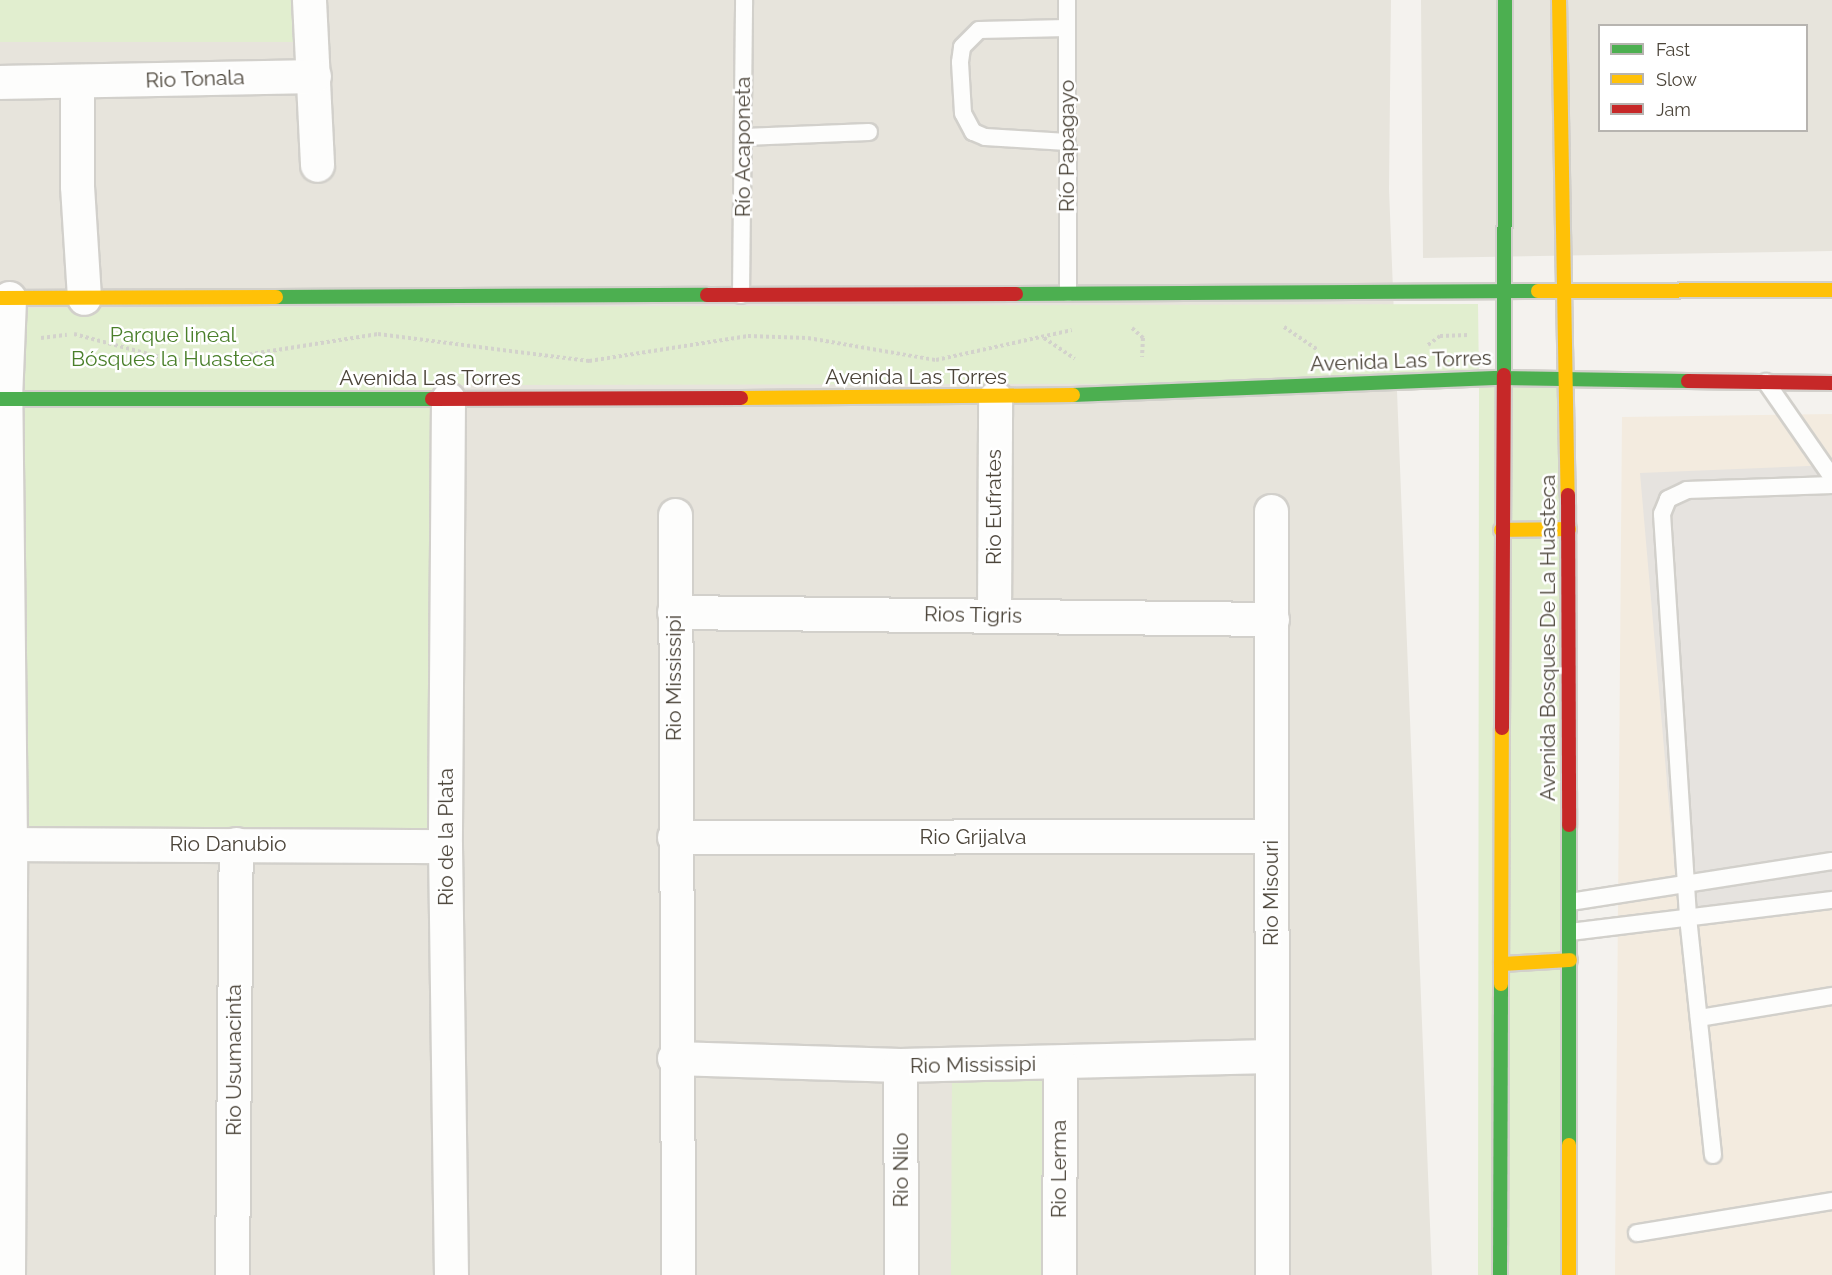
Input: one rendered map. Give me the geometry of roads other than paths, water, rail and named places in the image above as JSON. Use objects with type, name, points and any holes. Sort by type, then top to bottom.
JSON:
[{"type":"street","points":[[309,0],[317,165]]},
{"type":"street","points":[[1500,1275],[1501,378],[1504,291],[1505,0]]},
{"type":"street","name":"Avenida Bosques De La Huasteca","points":[[1559,0],[1561,291],[1566,378],[1569,529],[1569,1275]]},
{"type":"street","name":"Rio Tonala","points":[[0,82],[314,76]]},
{"type":"street","points":[[77,82],[77,186],[84,298]]},
{"type":"street","points":[[8,1275],[10,844],[2,399],[7,343],[4,298],[1832,290]]},
{"type":"street","name":"Avenida Las Torres","points":[[2,399],[995,398],[1501,378],[1832,383]]},
{"type":"street","name":"Rio Eufrates","points":[[994,615],[995,398]]},
{"type":"street","name":"Rio de la Plata","points":[[448,399],[446,846],[451,1275]]},
{"type":"street","name":"Rio Misouri","points":[[1271,511],[1272,1275]]},
{"type":"street","name":"Rio Mississipi","points":[[675,515],[674,1058],[678,1275]]},
{"type":"street","points":[[1501,530],[1569,529]]},
{"type":"street","name":"Rios Tigris","points":[[674,612],[1272,619]]},
{"type":"street","name":"Rio Grijalva","points":[[674,837],[1271,836]]},
{"type":"street","name":"Rio Danubio","points":[[10,844],[446,846]]},
{"type":"street","name":"Rio Usumacinta","points":[[232,1275],[236,844]]},
{"type":"street","points":[[1501,964],[1570,960]]},
{"type":"street","name":"Rio Mississipi","points":[[674,1058],[900,1065],[1060,1064],[1271,1056]]},
{"type":"street","name":"Rio Lerma","points":[[1059,1275],[1060,1064]]},
{"type":"street","name":"Rio Nilo","points":[[900,1065],[902,1275]]},
{"type":"lane","name":"Río Acaponeta","points":[[741,295],[744,0]]},
{"type":"lane","name":"Río Papagayo","points":[[1067,0],[1068,293]]},
{"type":"lane","points":[[1067,28],[979,30],[962,47],[960,62],[963,113],[973,132],[985,137],[1067,142]]},
{"type":"lane","points":[[744,137],[869,132]]},
{"type":"lane","points":[[1766,382],[1832,477]]},
{"type":"lane","points":[[1713,1155],[1688,916],[1688,881],[1662,514],[1668,499],[1687,490],[1832,485]]},
{"type":"lane","points":[[1570,902],[1688,881],[1832,861]]},
{"type":"lane","points":[[1570,932],[1832,900]]},
{"type":"lane","points":[[1700,1018],[1832,996]]},
{"type":"lane","points":[[1636,1233],[1832,1201]]},
{"type":"park label","name":"Parque lineal Bósques la Huasteca","points":[[173,347]]}]
